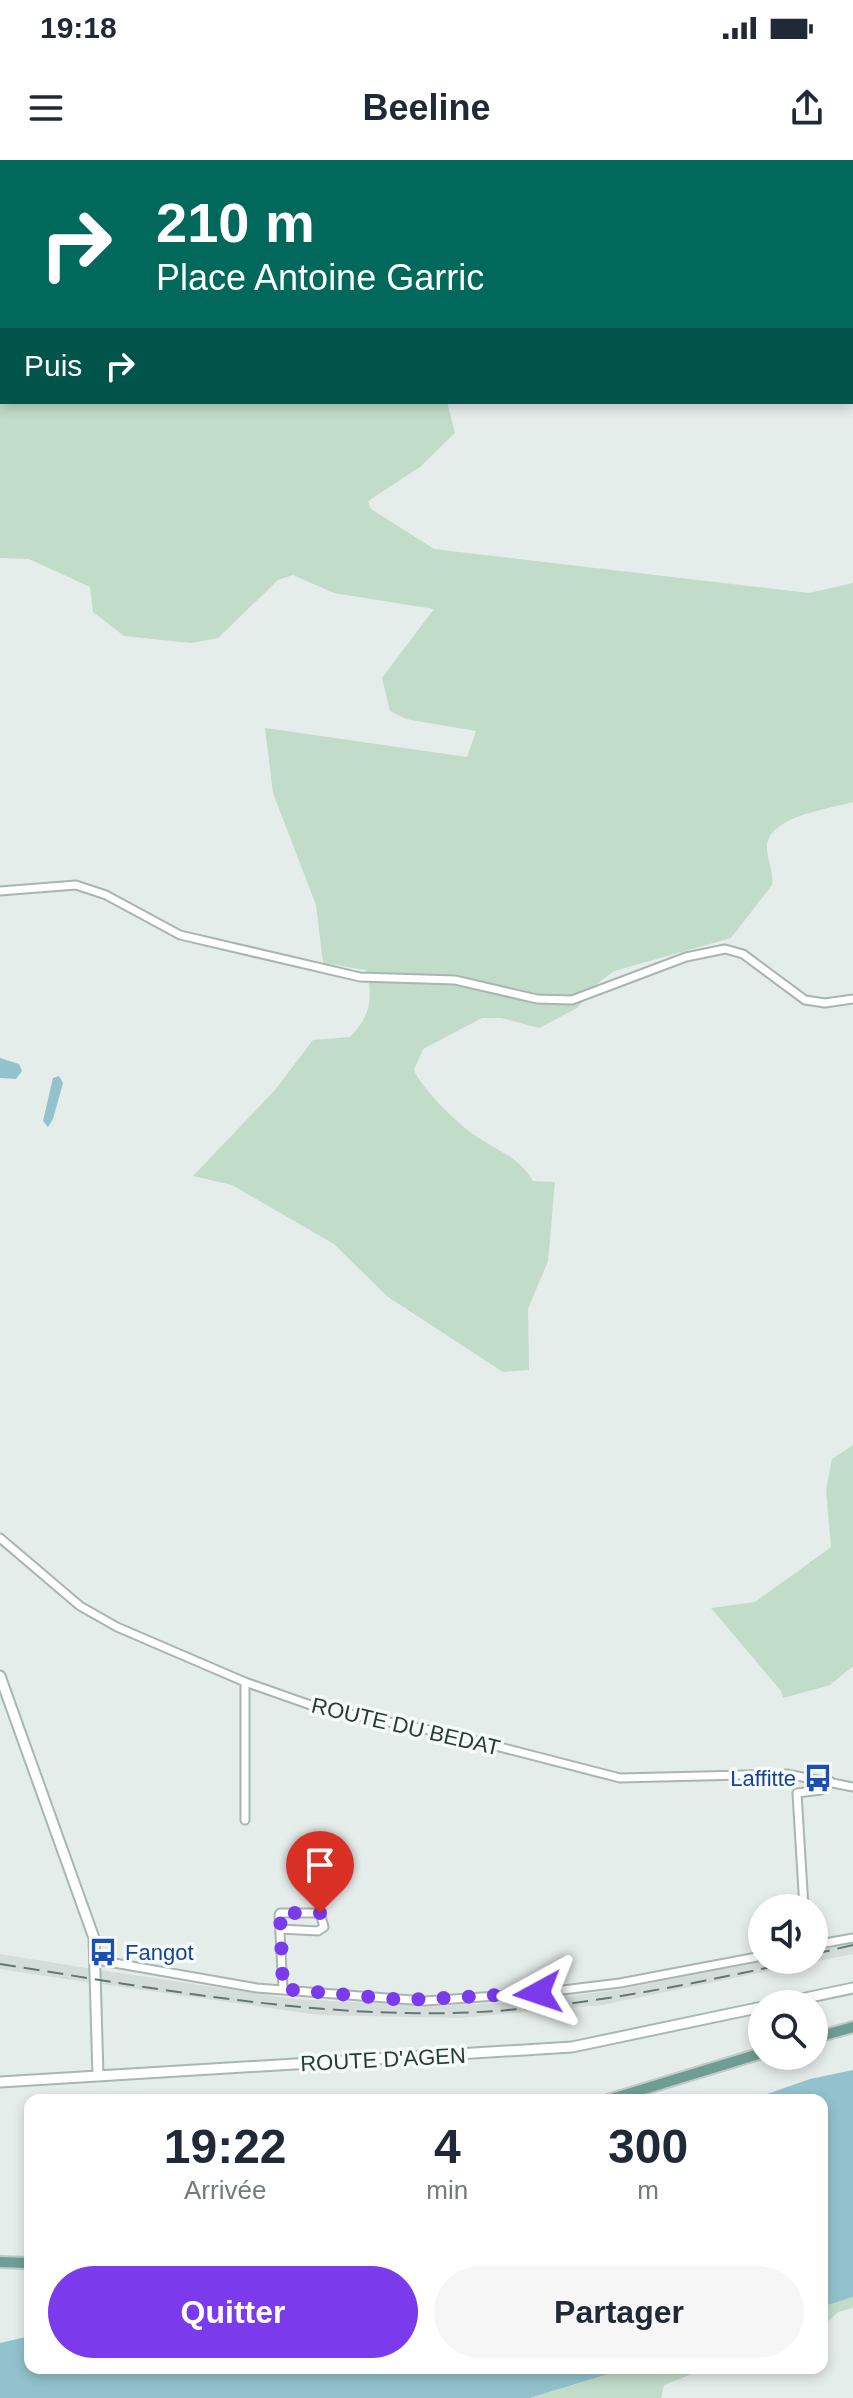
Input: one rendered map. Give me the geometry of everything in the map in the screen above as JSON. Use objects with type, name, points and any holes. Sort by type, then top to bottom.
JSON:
[{"type":"main road","points":[[0,1676],[77,1883],[94,1938],[98,2076]]},
{"type":"main road","points":[[828,1993],[853,1988]]},
{"type":"main road","name":"ROUTE D'AGEN","points":[[0,2082],[572,2047],[748,2010]]},
{"type":"main road","points":[[828,2034],[853,2027]]},
{"type":"main road","points":[[628,2094],[748,2057]]},
{"type":"main road","points":[[0,2262],[24,2263]]},
{"type":"street","points":[[0,891],[76,885],[106,895],[180,935],[360,977],[455,980],[557,1001],[589,995],[686,957],[725,949],[743,954],[805,1000],[825,1003],[853,999]]},
{"type":"street","name":"ROUTE DU BEDAT","points":[[0,1538],[93,1614],[154,1645],[245,1682],[345,1715],[449,1734],[620,1778],[648,1780],[752,1773],[787,1774],[853,1787]]},
{"type":"street","points":[[245,1682],[245,1820]]},
{"type":"street","points":[[803,1894],[797,1793],[821,1790],[830,1781]]},
{"type":"street","points":[[280,1929],[318,1931],[324,1927],[324,1918],[320,1913],[282,1912],[280,1929],[283,1989]]},
{"type":"street","points":[[828,1942],[853,1938]]},
{"type":"street","points":[[97,1960],[230,1984],[405,2000],[475,1999],[620,1983],[748,1959]]},
{"type":"shaded area","points":[[853,1942],[853,1954],[828,1959],[828,1947]]},
{"type":"shaded area","points":[[0,1954],[92,1969],[92,1983],[0,1969]]},
{"type":"shaded area","points":[[748,1964],[748,1974],[755,1974],[602,2005],[459,2018],[319,2015],[101,1984],[100,1970],[295,1999],[424,2006],[521,2002],[617,1990]]},
{"type":"green space","points":[[0,404],[448,404],[455,433],[420,467],[368,501],[371,509],[434,549],[809,593],[853,583],[853,802],[801,816],[777,828],[770,836],[767,847],[772,885],[731,938],[614,971],[598,983],[577,1008],[539,1028],[501,1018],[482,1018],[423,1049],[414,1070],[449,1114],[474,1135],[514,1160],[533,1181],[555,1182],[548,1261],[528,1309],[529,1370],[503,1372],[388,1297],[334,1244],[232,1185],[193,1176],[275,1090],[313,1040],[350,1037],[362,1022],[370,998],[366,970],[323,963],[316,905],[273,793],[265,728],[467,757],[476,731],[406,719],[390,711],[382,678],[434,609],[334,593],[293,575],[278,580],[218,638],[191,643],[124,636],[93,612],[90,587],[29,559],[0,558]]},
{"type":"green space","points":[[853,1445],[853,1666],[830,1685],[783,1698],[781,1691],[711,1608],[755,1602],[831,1547],[826,1490],[832,1459]]},
{"type":"green space","points":[[853,2297],[853,2308],[838,2312],[828,2321],[828,2305]]},
{"type":"green space","points":[[609,2374],[692,2374],[664,2385],[661,2398],[531,2398]]},
{"type":"water","points":[[0,1058],[19,1064],[22,1071],[16,1079],[0,1078]]},
{"type":"water","points":[[59,1076],[63,1083],[48,1127],[43,1121],[53,1078]]},
{"type":"water","points":[[853,2070],[853,2297],[828,2305],[828,2094],[767,2094],[810,2079]]},
{"type":"water","points":[[24,2337],[24,2374],[608,2374],[530,2398],[0,2398],[0,2343]]},
{"type":"railway","points":[[828,1951],[853,1945]]},
{"type":"railway","points":[[0,1964],[251,2002],[403,2013],[454,2013],[555,2005],[748,1972]]},
{"type":"place","name":"Laffitte","points":[[818,1778]]},
{"type":"place","name":"Fangot","points":[[103,1952]]},
{"type":"route","points":[[320,1913],[285,1911],[279,1915],[283,1989],[405,2000],[475,1999],[538,1993]]}]
